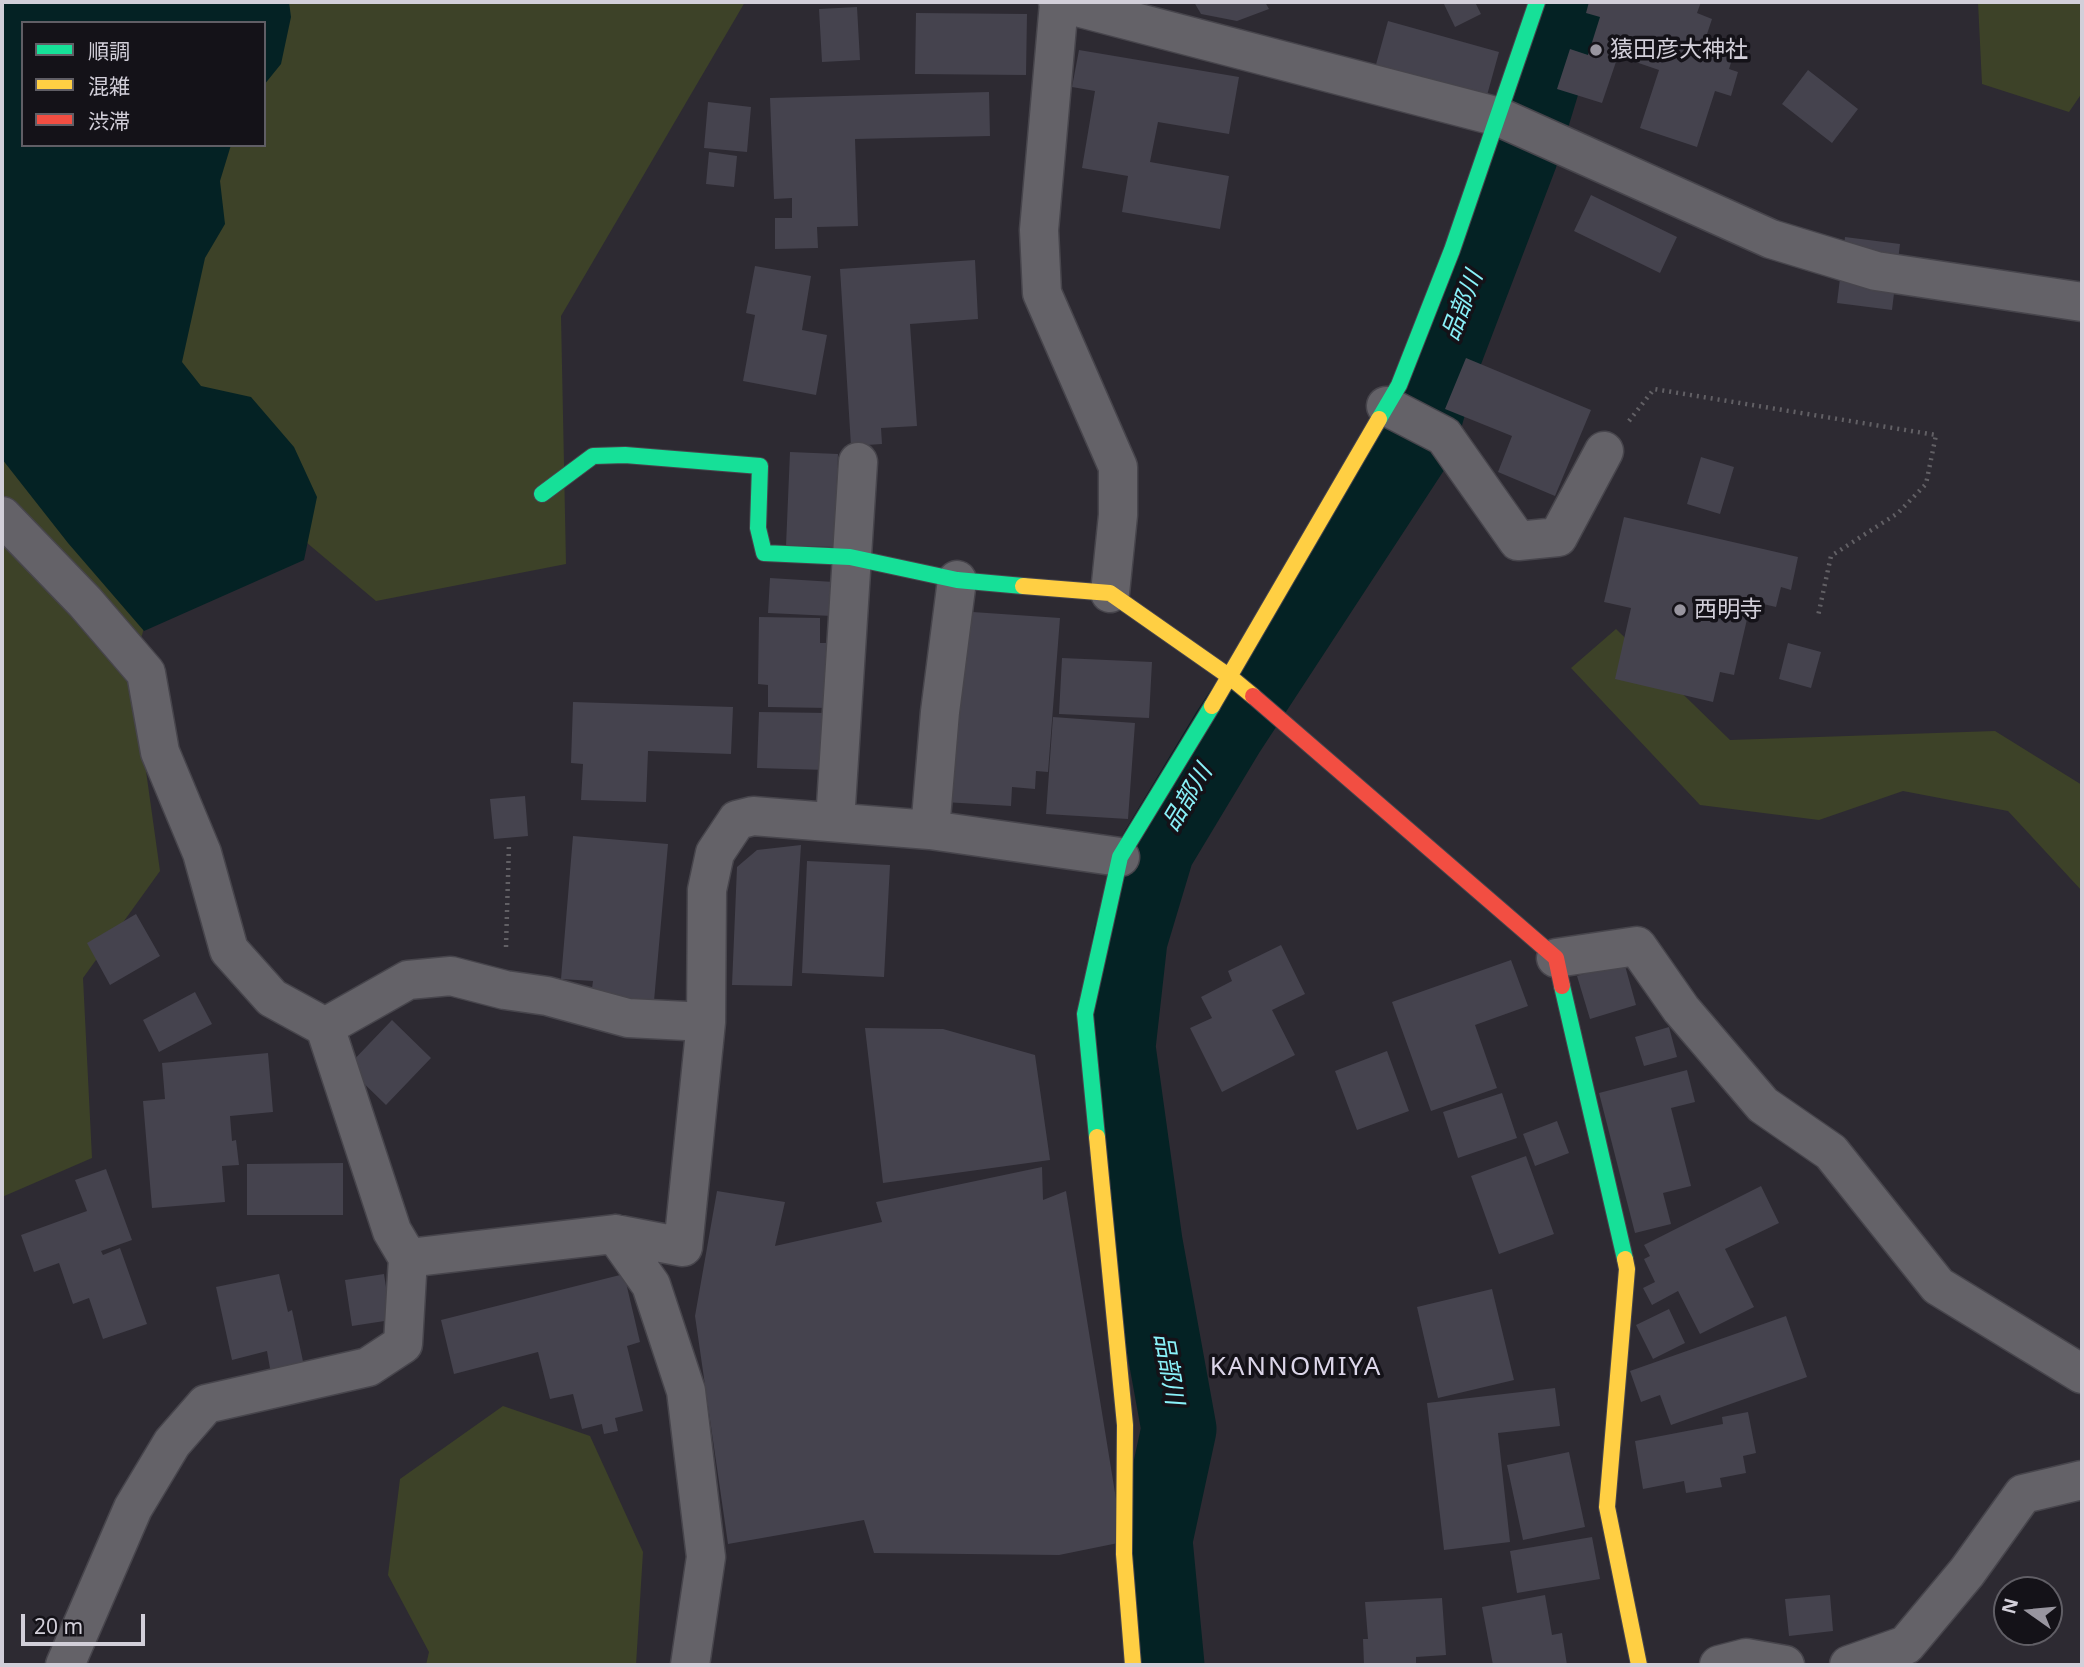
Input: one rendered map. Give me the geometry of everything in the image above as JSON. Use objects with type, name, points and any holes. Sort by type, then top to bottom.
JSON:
[{"type":"street","points":[[1110,593],[1118,515],[1118,467],[1042,293],[1039,230],[1059,2],[1499,117],[1771,239],[1876,271],[2082,302]]},
{"type":"street","points":[[1133,1665],[1124,1554],[1125,1425],[1085,1014],[1120,857],[1230,677],[1399,386],[1452,250],[1537,2]]},
{"type":"street","points":[[1386,406],[1444,436],[1518,541],[1558,537],[1604,451]]},
{"type":"street","points":[[542,494],[593,456],[625,455],[760,466],[758,528],[764,553],[850,557],[957,580],[1110,593],[1230,677],[1556,958],[1627,1269],[1608,1507],[1639,1665]]},
{"type":"street","points":[[835,821],[858,462]]},
{"type":"street","points":[[2,516],[85,602],[146,673],[160,752],[202,853],[229,950],[272,998],[326,1027],[391,1231],[408,1258],[403,1344],[368,1367],[206,1405],[172,1443],[133,1508],[65,1665]]},
{"type":"street","points":[[930,830],[940,712],[957,580]]},
{"type":"street","points":[[408,1258],[615,1234],[683,1247],[706,1022],[707,890],[715,853],[737,820],[753,816],[930,830],[1120,857]]},
{"type":"street","points":[[1556,958],[1637,946],[1681,1009],[1763,1105],[1831,1152],[1938,1286],[2082,1374]]},
{"type":"street","points":[[326,1027],[408,980],[451,976],[505,990],[547,996],[628,1018],[706,1022]]},
{"type":"street","points":[[615,1234],[651,1285],[686,1391],[706,1557],[690,1665]]},
{"type":"street","points":[[1849,1665],[1906,1645],[1967,1572],[2023,1494],[2082,1480]]},
{"type":"street","points":[[1719,1665],[1746,1658],[1785,1665]]},
{"type":"path","points":[[1604,451],[1654,389],[1936,435],[1926,484],[1898,513],[1831,556],[1818,616]]},
{"type":"path","points":[[505,990],[509,843]]},
{"type":"shaded area","points":[[2,2],[289,2],[291,17],[281,64],[266,83],[266,21],[21,21],[21,147],[230,147],[220,181],[225,224],[205,258],[182,362],[201,386],[251,397],[294,447],[317,497],[304,560],[144,631],[68,543],[2,459]]},
{"type":"shaded area","points":[[221,2],[745,2],[561,316],[566,564],[376,601],[281,521],[156,585],[132,671],[160,871],[83,978],[92,1158],[2,1197],[2,455],[171,147],[266,147],[266,21],[260,21]]},
{"type":"shaded area","points":[[1978,2],[2082,2],[2082,93],[2069,112],[1982,84]]},
{"type":"shaded area","points":[[1616,629],[1730,740],[1995,731],[2082,785],[2082,891],[2008,811],[1903,791],[1819,820],[1700,805],[1571,668]]},
{"type":"shaded area","points":[[503,1406],[590,1436],[643,1552],[636,1665],[426,1665],[429,1652],[388,1575],[400,1479]]},
{"type":"building","points":[[1194,2],[1265,2],[1269,9],[1237,21],[1201,14]]},
{"type":"building","points":[[1443,2],[1475,2],[1481,14],[1455,27]]},
{"type":"building","points":[[1589,2],[1701,2],[1697,13],[1712,19],[1704,43],[1734,53],[1729,69],[1738,72],[1731,96],[1715,91],[1697,147],[1640,128],[1659,70],[1618,56],[1602,103],[1557,89],[1570,49],[1588,55],[1600,17],[1586,13]]},
{"type":"building","points":[[857,7],[860,60],[822,62],[819,9]]},
{"type":"building","points":[[916,13],[1027,14],[1026,75],[915,74]]},
{"type":"building","points":[[1388,21],[1499,52],[1486,99],[1375,68]]},
{"type":"building","points":[[1079,50],[1239,77],[1229,134],[1158,122],[1150,162],[1229,176],[1220,229],[1122,212],[1128,176],[1082,168],[1095,91],[1072,87]]},
{"type":"building","points":[[1808,70],[1858,109],[1832,143],[1782,104]]},
{"type":"building","points":[[989,92],[990,136],[855,139],[858,226],[817,227],[818,248],[775,249],[775,218],[792,218],[792,198],[774,199],[770,98]]},
{"type":"building","points":[[708,102],[751,107],[747,152],[704,148]]},
{"type":"building","points":[[709,152],[737,156],[734,187],[706,184]]},
{"type":"building","points":[[1591,195],[1677,237],[1660,273],[1574,231]]},
{"type":"building","points":[[1845,237],[1900,244],[1892,310],[1837,303]]},
{"type":"building","points":[[975,260],[978,319],[910,324],[917,426],[881,428],[882,444],[851,446],[840,269]]},
{"type":"building","points":[[755,266],[811,276],[802,330],[827,335],[816,395],[743,381],[755,315],[746,313]]},
{"type":"building","points":[[1466,358],[1591,410],[1555,496],[1498,472],[1512,436],[1445,409]]},
{"type":"building","points":[[790,452],[838,454],[834,547],[786,546]]},
{"type":"building","points":[[1701,457],[1734,467],[1720,514],[1687,504]]},
{"type":"building","name":"西明寺","points":[[1624,517],[1798,557],[1791,590],[1781,587],[1776,607],[1733,597],[1730,611],[1748,615],[1734,675],[1720,672],[1713,702],[1615,679],[1631,608],[1604,602]]},
{"type":"building","points":[[770,578],[834,582],[832,616],[768,613]]},
{"type":"building","points":[[958,611],[1060,618],[1048,772],[1036,771],[1035,789],[1012,787],[1011,806],[944,802]]},
{"type":"building","points":[[759,617],[820,618],[820,643],[830,643],[829,708],[768,707],[768,685],[758,684]]},
{"type":"building","points":[[1788,643],[1821,652],[1811,688],[1779,679]]},
{"type":"building","points":[[1062,658],[1152,662],[1149,718],[1059,714]]},
{"type":"building","points":[[573,702],[733,707],[731,754],[648,751],[646,802],[581,800],[583,764],[571,763]]},
{"type":"building","points":[[759,712],[828,713],[827,770],[757,768]]},
{"type":"building","points":[[1053,717],[1135,723],[1128,819],[1046,814]]},
{"type":"building","points":[[525,796],[528,836],[494,839],[490,799]]},
{"type":"building","points":[[573,836],[668,844],[654,1001],[591,996],[593,981],[561,979]]},
{"type":"building","points":[[801,845],[792,986],[732,985],[737,867],[757,850]]},
{"type":"building","points":[[807,861],[890,865],[884,977],[802,973]]},
{"type":"building","points":[[136,914],[160,956],[110,985],[87,943]]},
{"type":"building","points":[[1281,945],[1305,994],[1272,1010],[1295,1055],[1222,1092],[1190,1028],[1212,1018],[1201,997],[1232,981],[1228,971]]},
{"type":"building","points":[[1511,960],[1528,1006],[1475,1025],[1497,1088],[1431,1111],[1392,1002]]},
{"type":"building","points":[[1624,962],[1636,1005],[1590,1019],[1577,976]]},
{"type":"building","points":[[195,992],[212,1024],[159,1052],[143,1020]]},
{"type":"building","points":[[392,1020],[431,1058],[386,1105],[347,1067]]},
{"type":"building","points":[[1669,1027],[1677,1057],[1644,1066],[1635,1037]]},
{"type":"building","points":[[865,1028],[943,1029],[1035,1055],[1050,1160],[883,1183]]},
{"type":"building","points":[[1387,1051],[1409,1111],[1357,1130],[1335,1071]]},
{"type":"building","points":[[268,1053],[273,1112],[230,1116],[232,1141],[236,1140],[239,1165],[222,1166],[225,1202],[152,1208],[143,1101],[165,1099],[162,1063]]},
{"type":"building","points":[[1687,1070],[1695,1102],[1671,1108],[1691,1186],[1663,1193],[1671,1224],[1635,1233],[1599,1093]]},
{"type":"building","points":[[1502,1093],[1517,1138],[1458,1158],[1443,1112]]},
{"type":"building","points":[[1557,1121],[1569,1153],[1535,1166],[1523,1134]]},
{"type":"building","points":[[1526,1156],[1554,1234],[1499,1254],[1471,1176]]},
{"type":"building","points":[[343,1163],[343,1215],[247,1215],[247,1164]]},
{"type":"building","points":[[1042,1167],[1043,1200],[1066,1191],[1123,1542],[1059,1555],[874,1553],[864,1520],[728,1544],[695,1316],[717,1191],[785,1202],[775,1246],[882,1222],[876,1202]]},
{"type":"building","points":[[106,1169],[132,1240],[101,1251],[103,1255],[120,1248],[147,1324],[103,1339],[89,1298],[73,1304],[59,1263],[34,1272],[21,1235],[87,1211],[75,1180]]},
{"type":"building","points":[[1761,1186],[1779,1223],[1725,1249],[1754,1307],[1700,1334],[1678,1291],[1652,1305],[1643,1288],[1655,1282],[1644,1259],[1650,1256],[1644,1245]]},
{"type":"building","points":[[279,1274],[288,1312],[292,1310],[304,1366],[271,1374],[267,1351],[232,1360],[216,1287]]},
{"type":"building","points":[[384,1274],[391,1320],[352,1326],[345,1280]]},
{"type":"building","points":[[624,1274],[640,1342],[627,1346],[643,1411],[615,1418],[618,1431],[604,1434],[602,1424],[582,1429],[573,1394],[550,1399],[538,1352],[454,1374],[441,1320]]},
{"type":"building","points":[[1492,1289],[1514,1380],[1438,1398],[1417,1307]]},
{"type":"building","points":[[1669,1309],[1685,1343],[1653,1359],[1636,1325]]},
{"type":"building","points":[[1786,1316],[1807,1377],[1671,1425],[1660,1395],[1641,1402],[1630,1371]]},
{"type":"building","points":[[1555,1388],[1560,1426],[1498,1433],[1510,1542],[1444,1550],[1427,1403]]},
{"type":"building","points":[[1748,1412],[1756,1453],[1743,1456],[1746,1473],[1720,1478],[1722,1487],[1686,1493],[1684,1481],[1643,1489],[1635,1441],[1723,1424],[1722,1417]]},
{"type":"building","points":[[1569,1452],[1585,1527],[1523,1540],[1507,1465]]},
{"type":"building","points":[[1592,1537],[1600,1579],[1517,1593],[1510,1551]]},
{"type":"building","points":[[1545,1595],[1552,1635],[1562,1633],[1567,1665],[1493,1665],[1482,1607]]},
{"type":"building","points":[[1830,1595],[1833,1631],[1789,1636],[1785,1599]]},
{"type":"building","points":[[1442,1598],[1446,1655],[1416,1657],[1416,1665],[1364,1665],[1363,1639],[1368,1639],[1365,1602]]},
{"type":"waterway","name":"品部川","points":[[1167,1665],[1155,1540],[1179,1429],[1145,1242],[1118,1047],[1130,940],[1157,850],[1228,732],[1419,440],[1438,372],[1520,157],[1567,2]]},
{"type":"traffic: fast","points":[[1379,419],[1399,385],[1452,250],[1537,2]]},
{"type":"traffic: fast","points":[[542,494],[593,456],[625,455],[760,466],[758,528],[764,553],[850,557],[957,580],[1023,586]]},
{"type":"traffic: fast","points":[[1097,1137],[1085,1014],[1120,857],[1212,706]]},
{"type":"traffic: fast","points":[[1562,986],[1625,1259]]},
{"type":"traffic: slow","points":[[1212,706],[1379,419]]},
{"type":"traffic: slow","points":[[1023,586],[1110,593],[1253,696]]},
{"type":"traffic: slow","points":[[1097,1137],[1125,1425],[1124,1554],[1133,1665]]},
{"type":"traffic: slow","points":[[1625,1259],[1627,1269],[1607,1507],[1639,1665]]},
{"type":"traffic: jam","points":[[1253,696],[1556,958],[1562,986]]},
{"type":"place","name":"猿田彦大神社","points":[[1596,50]]},
{"type":"place","name":"西明寺","points":[[1680,610]]},
{"type":"district","name":"KANNOMIYA","points":[[1296,1368]]}]
